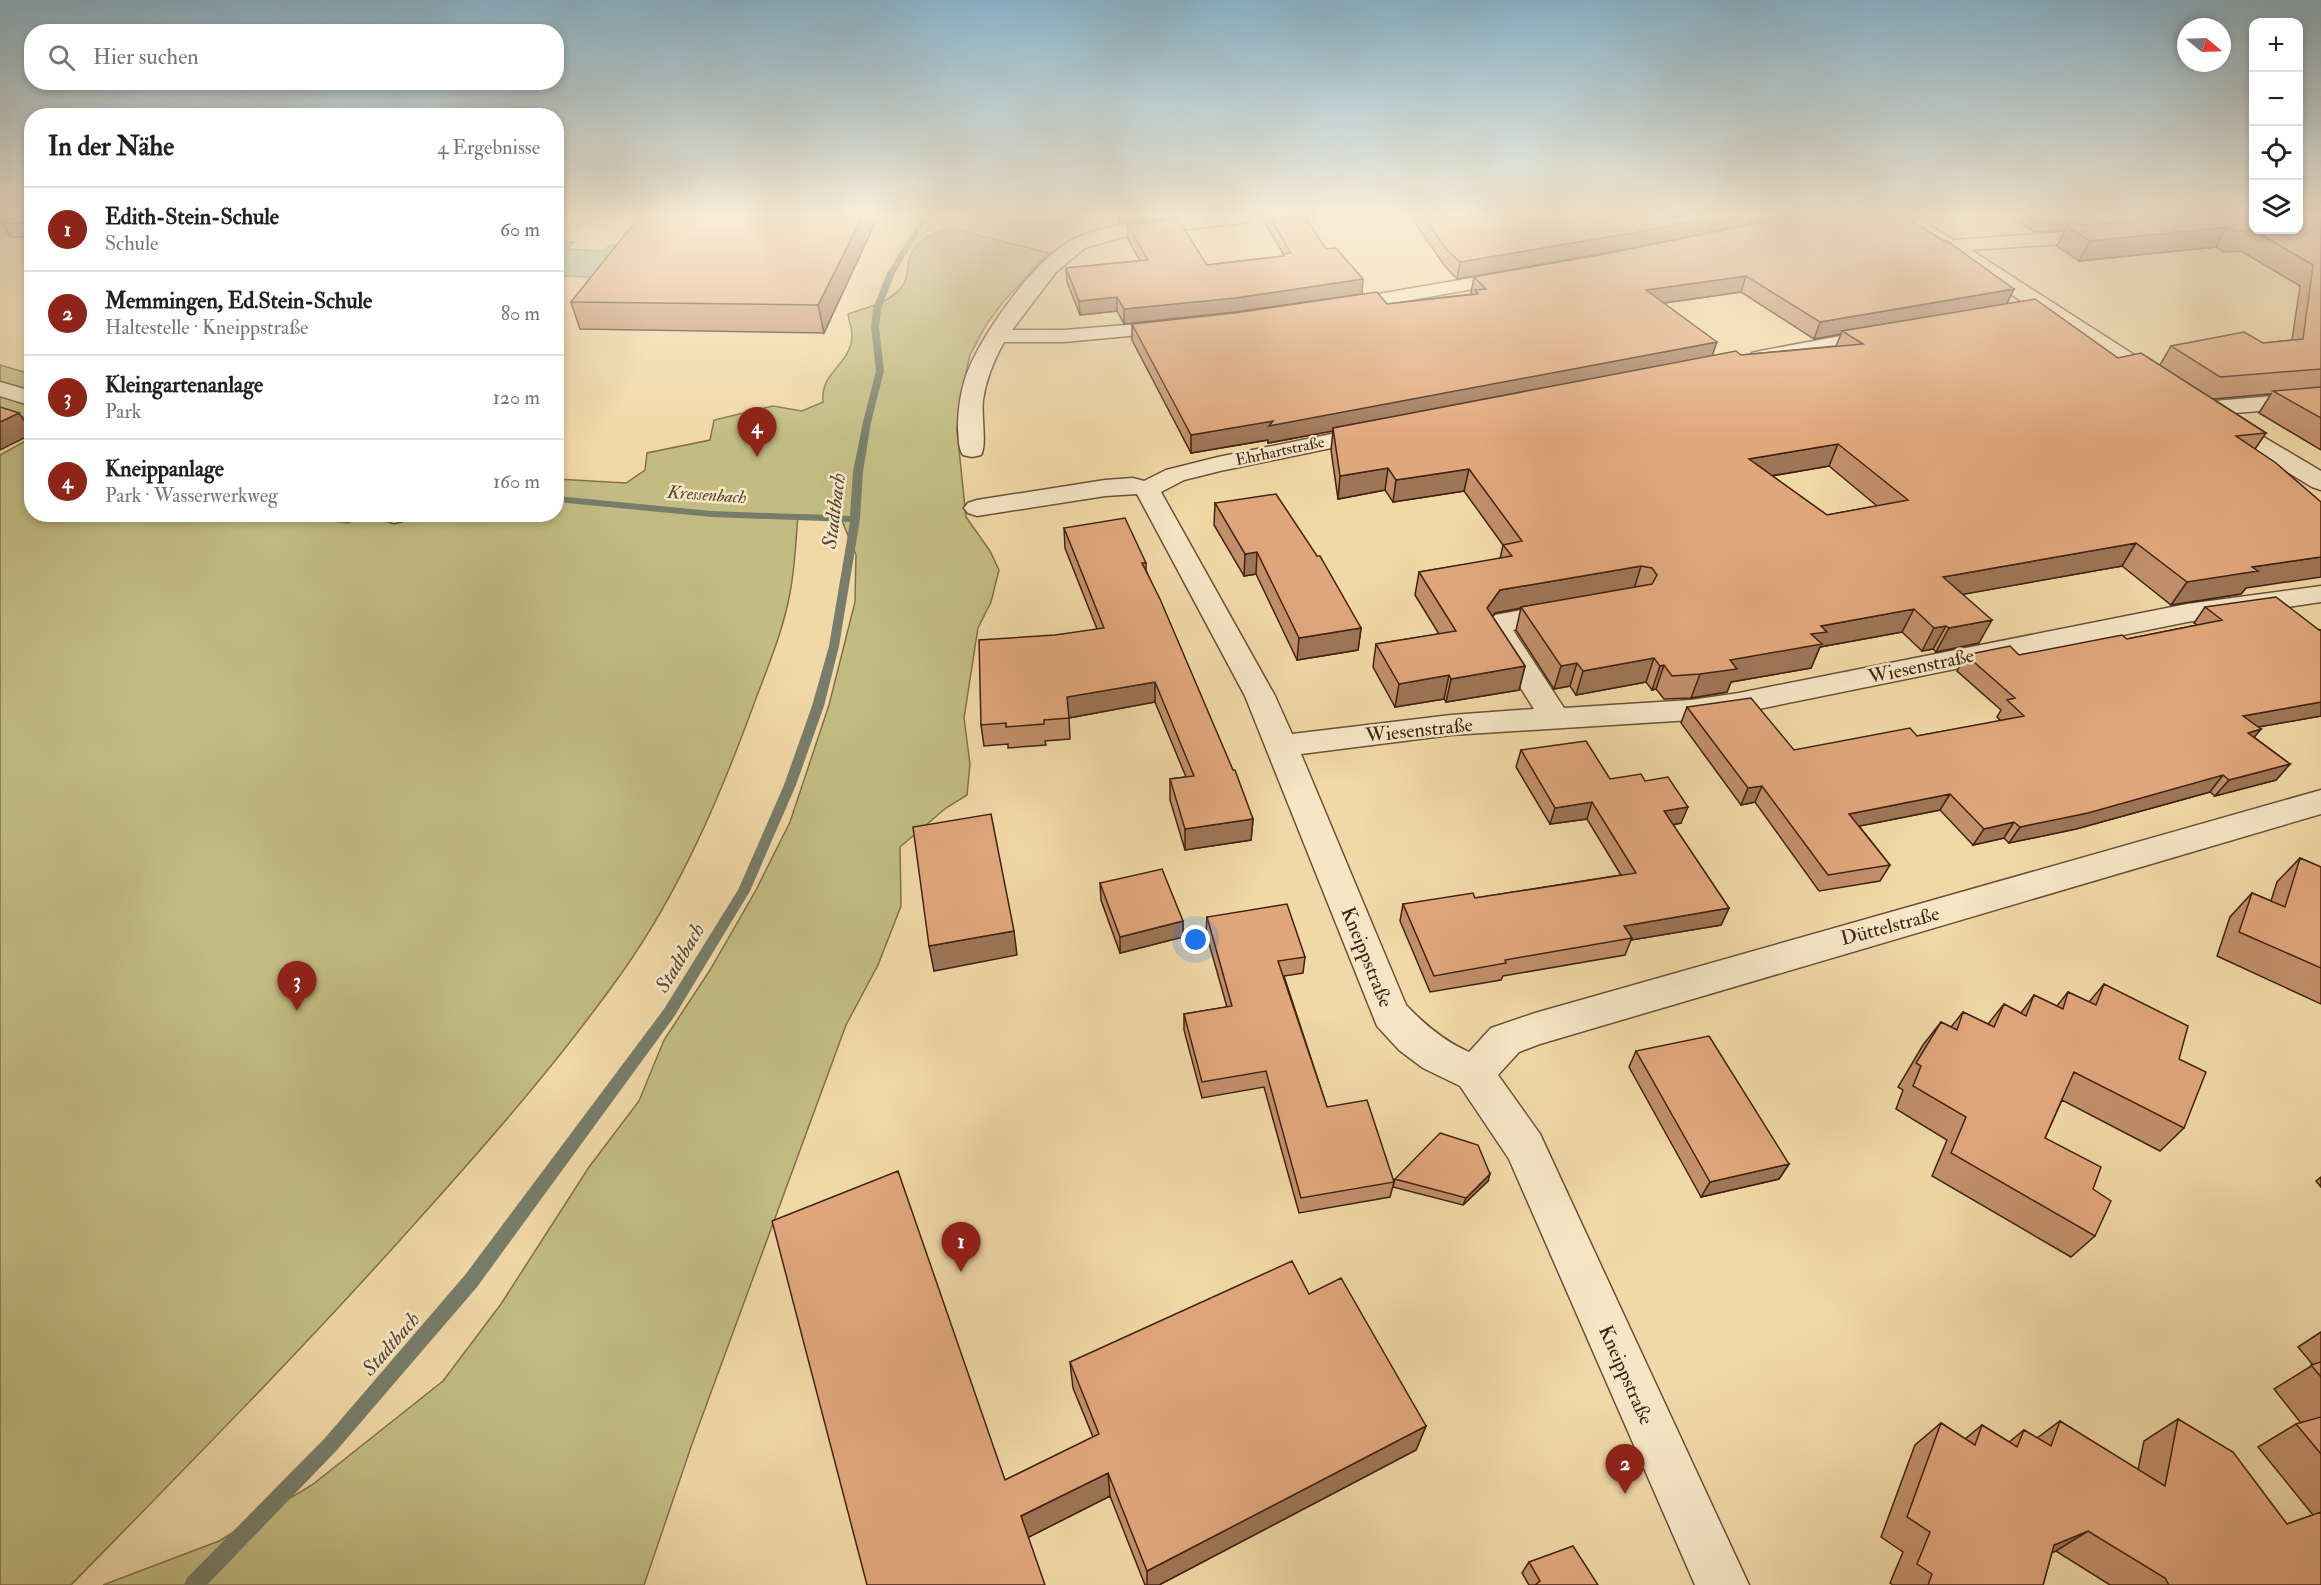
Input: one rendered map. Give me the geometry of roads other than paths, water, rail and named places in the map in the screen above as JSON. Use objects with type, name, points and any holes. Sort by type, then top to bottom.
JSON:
[{"type":"street","points":[[972,450],[969,426],[975,380],[998,336],[1030,291]]},
{"type":"street","points":[[1313,310],[1425,291]]},
{"type":"street","points":[[2020,291],[2257,445],[2321,482]]},
{"type":"street","points":[[2011,312],[2044,307]]},
{"type":"street","points":[[998,336],[1064,336],[1193,325]]},
{"type":"street","points":[[1739,362],[1904,330]]},
{"type":"street","points":[[0,389],[24,396]]},
{"type":"street","points":[[2202,409],[2321,399]]},
{"type":"street","name":"Ehrhartstraße","points":[[1147,489],[1175,475],[1218,464],[1395,428]]},
{"type":"street","points":[[977,508],[1105,488],[1133,486],[1147,489]]},
{"type":"street","name":"Kneippstraße","points":[[1147,489],[1235,648],[1282,746],[1391,1015],[1437,1056],[1474,1074],[1525,1147],[1722,1585]]},
{"type":"street","name":"Wiesenstraße","points":[[1282,746],[1451,725],[1680,711],[1739,703],[2176,615],[2321,594]]},
{"type":"street","points":[[1556,719],[1498,630],[1505,621],[1587,607]]},
{"type":"street","name":"Düttelstraße","points":[[1474,1074],[1505,1040],[1535,1029],[2321,802]]},
{"type":"waterway","name":"Stadtbach","points":[[855,519],[858,472],[867,422],[880,371],[875,327],[877,309],[884,291]]},
{"type":"waterway","name":"Kressenbach","points":[[0,417],[24,425]]},
{"type":"waterway","name":"Kressenbach","points":[[564,500],[712,514],[855,519]]},
{"type":"waterway","name":"Stadtbach","points":[[194,1585],[331,1444],[471,1281],[669,1013],[744,891],[790,785],[818,706],[834,646],[855,519]]},
{"type":"place","name":"Kneippanlage","points":[[757,457]]},
{"type":"place","name":"Kleingartenanlage","points":[[297,1011]]},
{"type":"place","name":"Edith-Stein-Schule","points":[[961,1272]]},
{"type":"place","name":"Memmingen, Ed.Stein-Schule","points":[[1625,1494]]}]
